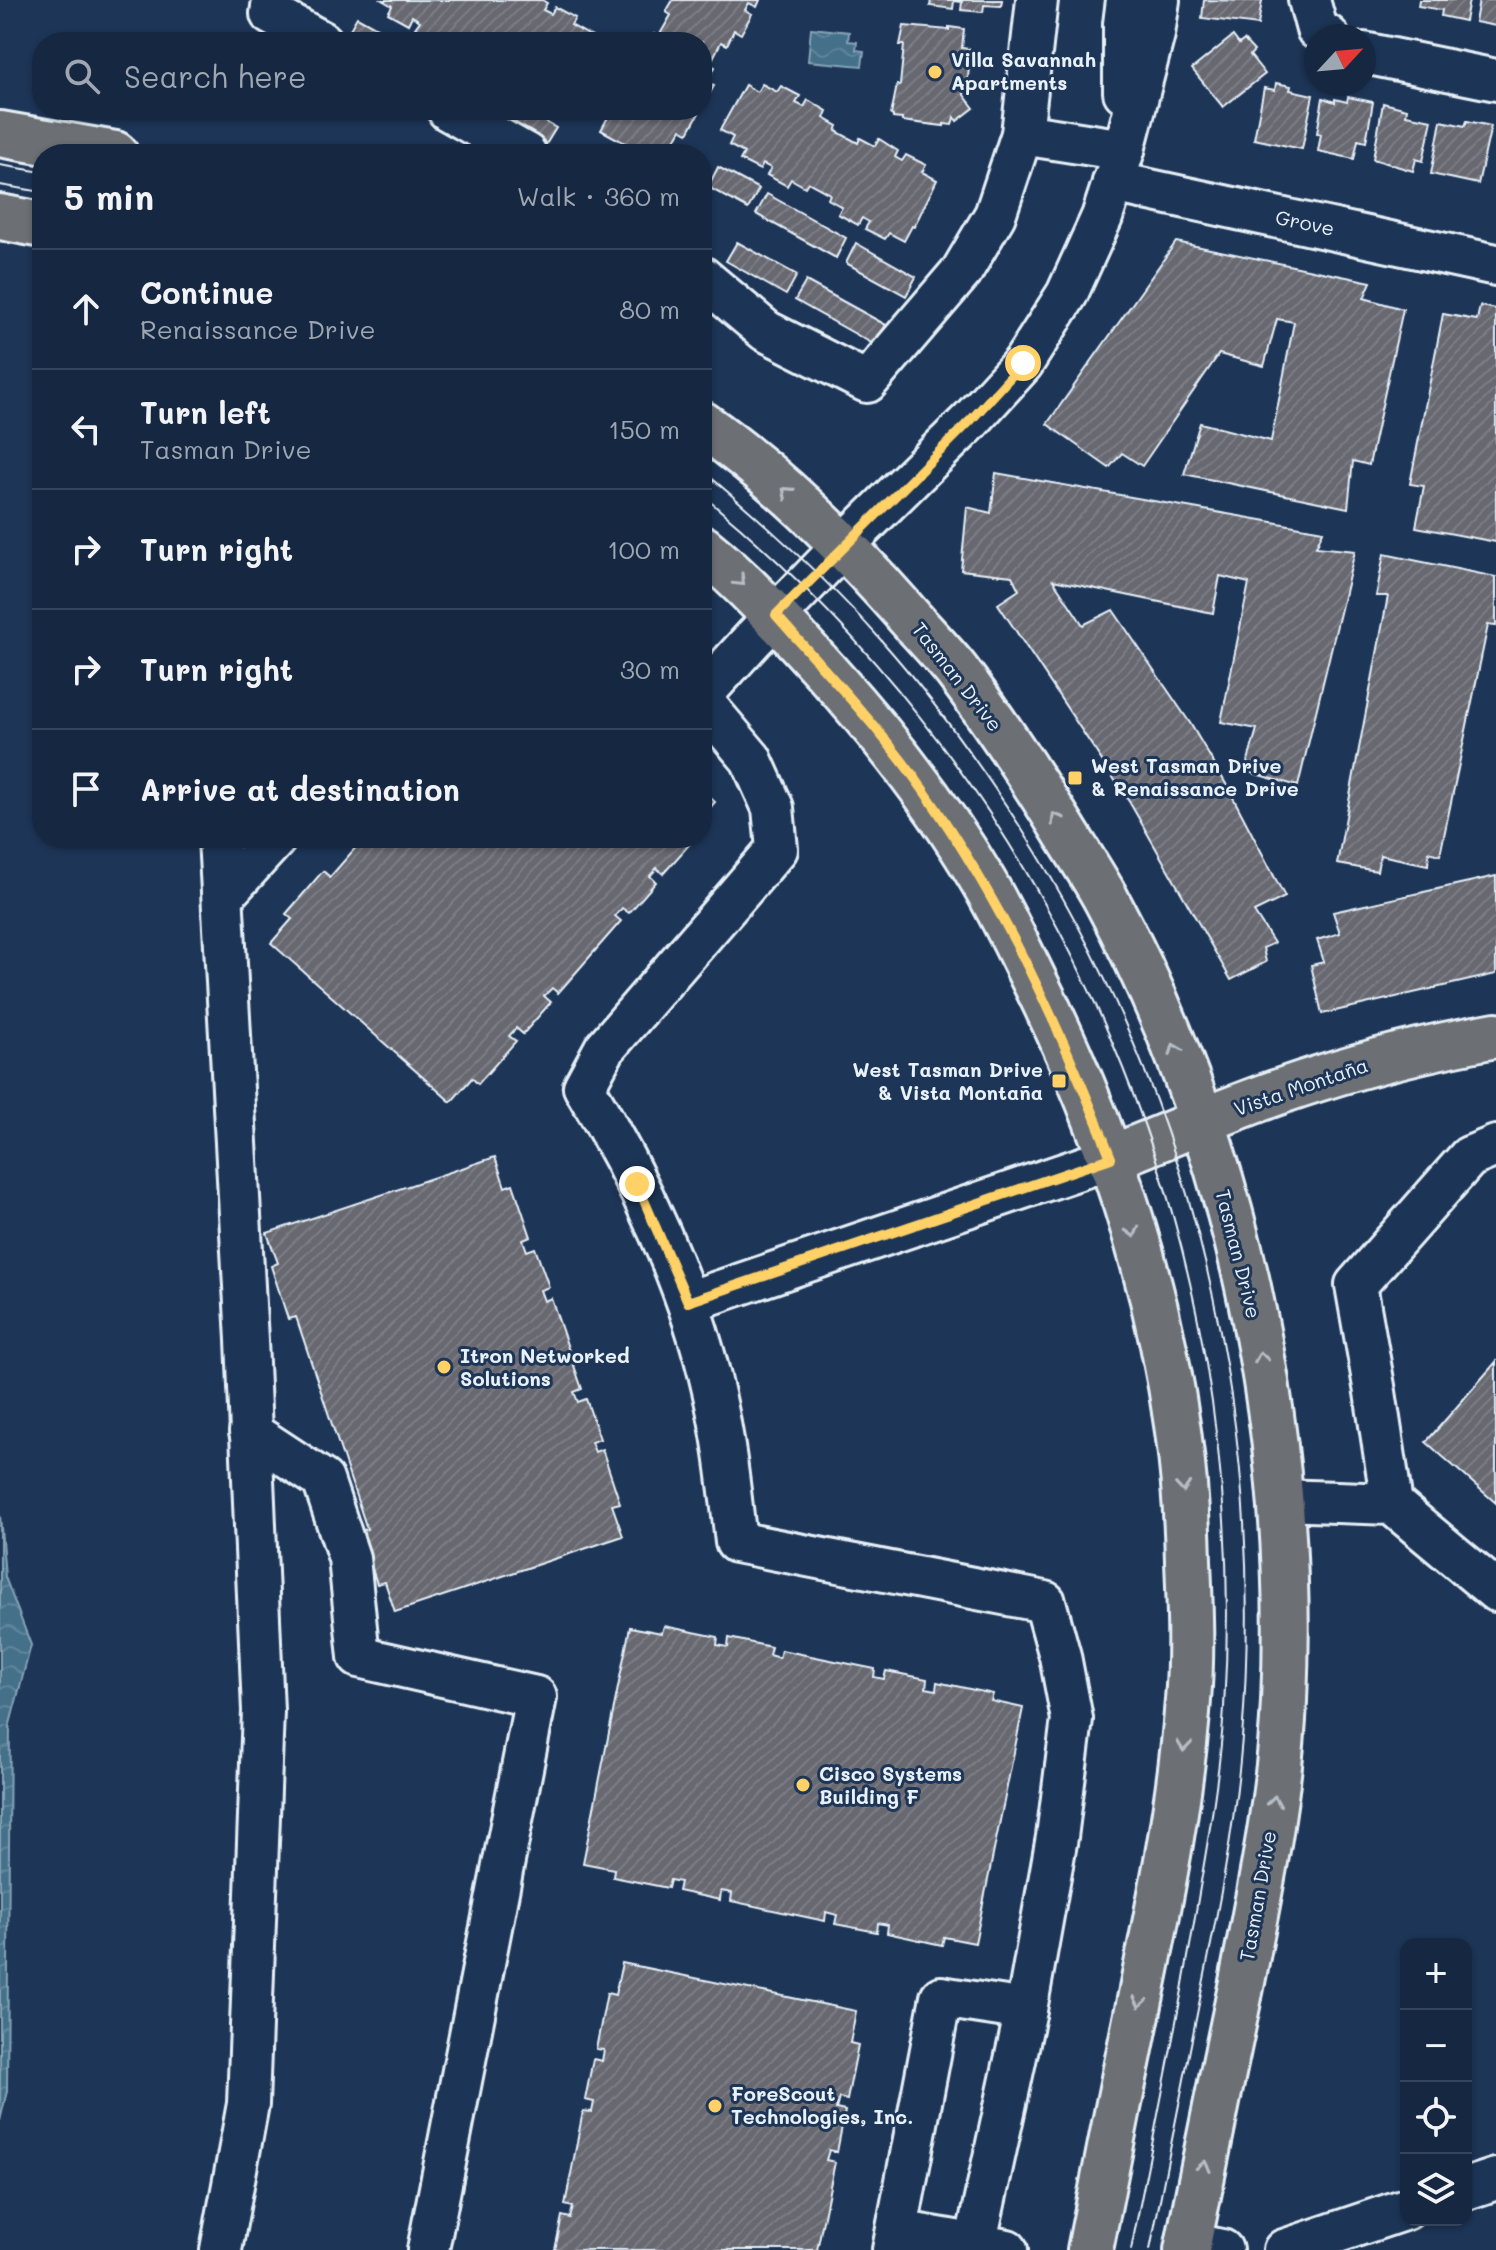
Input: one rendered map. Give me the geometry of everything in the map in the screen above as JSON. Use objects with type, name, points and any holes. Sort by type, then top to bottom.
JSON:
[{"type":"main road","points":[[0,134],[58,144]]},
{"type":"main road","points":[[0,217],[32,223]]},
{"type":"main road","name":"Tasman Drive","points":[[712,431],[790,494],[844,545],[953,667],[1034,780],[1105,897],[1139,966],[1202,1122],[1241,1259],[1258,1339],[1281,1500],[1286,1608],[1285,1691],[1275,1799],[1199,2248]]},
{"type":"main road","points":[[712,556],[776,615],[873,725],[924,790],[983,881],[1053,1018],[1085,1091],[1111,1158],[1163,1341],[1179,1432],[1190,1607],[1189,1696],[1165,1877],[1090,2250]]},
{"type":"main road","name":"Vista Montaña","points":[[1111,1158],[1314,1080],[1437,1046],[1496,1035]]},
{"type":"street","points":[[273,0],[271,14],[304,32]]},
{"type":"street","points":[[712,285],[766,331],[867,382],[962,271],[995,215],[1022,134],[1037,0]]},
{"type":"street","points":[[1118,166],[1127,0]]},
{"type":"street","points":[[712,684],[1023,363],[1067,294],[1102,217],[1154,34],[1159,0]]},
{"type":"street","points":[[1309,0],[1316,24]]},
{"type":"street","points":[[1376,55],[1496,80]]},
{"type":"street","points":[[466,120],[508,144]]},
{"type":"street","name":"Grove","points":[[1022,134],[1118,166],[1496,265]]},
{"type":"street","points":[[712,713],[751,759],[773,808],[777,849],[605,1048],[584,1087],[637,1184],[688,1302],[714,1391],[736,1542],[1045,1602],[1060,1656],[1072,1719],[1057,1837],[986,2248],[895,2240],[941,1997],[1026,2010]]},
{"type":"street","points":[[220,848],[263,1711],[248,2104],[221,2250]]},
{"type":"street","points":[[223,896],[267,848]]},
{"type":"street","points":[[1392,1504],[1356,1285],[1469,1157],[1496,1146]]},
{"type":"street","points":[[688,1302],[1111,1158]]},
{"type":"street","points":[[250,1432],[323,1480],[349,1558],[359,1657],[536,1697],[428,2250]]},
{"type":"street","points":[[1281,1500],[1392,1504],[1496,1591]]},
{"type":"street","points":[[1472,2187],[1496,2179]]},
{"type":"street","points":[[1284,2250],[1400,2211]]},
{"type":"water","points":[[811,28],[849,32],[848,41],[857,42],[856,50],[864,51],[862,66],[808,61]]},
{"type":"water","points":[[0,1515],[5,1577],[31,1645],[10,1724],[7,2091],[0,2121]]},
{"type":"building","points":[[382,0],[542,0],[547,3],[543,10],[551,14],[555,7],[575,18],[571,25],[583,32],[422,32],[415,28],[420,21],[412,16],[408,24],[388,13],[392,6]]},
{"type":"building","points":[[673,0],[760,0],[757,7],[749,3],[745,10],[752,14],[741,34],[734,30],[727,45],[721,42],[712,60],[712,32],[661,32],[671,15],[666,12]]},
{"type":"building","points":[[931,0],[1002,0],[1001,6],[984,5],[983,12],[961,10],[962,2],[954,1],[953,9],[930,6]]},
{"type":"building","points":[[1204,0],[1262,1],[1258,25],[1202,18]]},
{"type":"building","points":[[1419,0],[1469,0],[1465,21],[1441,16],[1442,10],[1418,6]]},
{"type":"building","points":[[1479,0],[1496,0],[1496,26],[1475,22]]},
{"type":"building","points":[[357,17],[384,32],[348,32]]},
{"type":"building","name":"Villa Savannah Apartments","points":[[904,26],[964,29],[962,48],[969,49],[970,58],[964,95],[974,108],[957,121],[954,117],[952,125],[902,121],[891,115],[897,85],[900,85],[904,45],[900,45]]},
{"type":"building","points":[[1233,36],[1239,44],[1244,40],[1254,51],[1250,55],[1265,74],[1223,107],[1192,69]]},
{"type":"building","points":[[1276,83],[1291,86],[1290,90],[1304,93],[1304,96],[1313,96],[1302,149],[1254,139],[1264,88],[1275,90]]},
{"type":"building","points":[[762,84],[777,92],[781,86],[800,96],[796,103],[804,107],[808,100],[827,111],[824,118],[838,126],[836,131],[858,143],[860,138],[875,146],[879,139],[898,151],[895,157],[902,161],[906,155],[926,165],[922,172],[937,180],[904,241],[889,233],[885,239],[865,229],[869,222],[862,218],[858,225],[838,214],[842,207],[828,199],[830,194],[808,182],[805,187],[791,179],[787,186],[767,175],[771,168],[763,164],[760,170],[740,160],[744,153],[729,145],[733,137],[720,130],[745,85],[757,92]]},
{"type":"building","points":[[1348,97],[1373,102],[1366,142],[1358,140],[1354,159],[1318,151],[1321,134],[1317,133],[1323,98],[1347,102]]},
{"type":"building","points":[[1383,103],[1407,109],[1406,115],[1432,120],[1423,161],[1416,159],[1413,171],[1373,159]]},
{"type":"building","points":[[508,120],[542,120],[556,128],[546,144],[535,144],[505,125]]},
{"type":"building","points":[[606,120],[695,120],[688,133],[681,129],[673,144],[627,144],[601,130]]},
{"type":"building","points":[[1441,121],[1465,126],[1467,121],[1491,126],[1478,184],[1431,174]]},
{"type":"building","points":[[718,167],[759,189],[748,209],[712,189],[712,179]]},
{"type":"building","points":[[767,194],[846,238],[836,258],[756,214]]},
{"type":"building","points":[[737,242],[797,275],[786,295],[726,261]]},
{"type":"building","points":[[1176,242],[1371,282],[1364,298],[1403,309],[1369,465],[1353,461],[1348,508],[1184,474],[1200,423],[1271,441],[1294,322],[1277,319],[1264,366],[1219,354],[1142,466],[1122,453],[1109,468],[1047,424]]},
{"type":"building","points":[[856,243],[916,277],[906,296],[846,263]]},
{"type":"building","points":[[806,281],[886,325],[875,345],[795,300]]},
{"type":"building","points":[[1480,306],[1496,309],[1496,542],[1416,527],[1424,486],[1410,484],[1443,314],[1477,320]]},
{"type":"building","points":[[996,473],[1323,531],[1316,547],[1355,551],[1298,786],[1245,771],[1257,729],[1221,722],[1249,583],[1220,576],[1213,613],[1053,580],[1083,625],[1113,610],[1190,723],[1285,897],[1254,912],[1274,943],[1263,948],[1266,962],[1231,980],[1130,803],[998,604],[1019,590],[1012,576],[961,570],[967,507],[991,513]]},
{"type":"building","points":[[1384,554],[1496,577],[1496,626],[1488,625],[1440,855],[1429,852],[1428,865],[1380,855],[1377,871],[1337,864],[1388,596],[1376,596]]},
{"type":"building","points":[[355,848],[686,848],[663,874],[657,868],[650,876],[656,882],[629,913],[622,908],[615,916],[621,921],[558,993],[552,988],[544,996],[551,1002],[523,1034],[516,1028],[509,1036],[516,1041],[478,1084],[472,1078],[451,1102],[271,943],[292,919],[286,914],[323,871],[330,877]]},
{"type":"building","points":[[1496,876],[1496,974],[1322,1014],[1311,965],[1324,962],[1317,940],[1340,933],[1333,912]]},
{"type":"building","name":"Itron Networked Solutions","points":[[495,1157],[505,1187],[513,1184],[531,1237],[523,1240],[527,1251],[535,1248],[549,1287],[540,1290],[544,1301],[551,1298],[582,1389],[574,1392],[578,1402],[586,1399],[600,1439],[591,1442],[595,1452],[602,1449],[620,1503],[612,1505],[623,1536],[395,1612],[385,1582],[377,1584],[360,1531],[367,1529],[296,1317],[288,1319],[271,1266],[278,1263],[267,1233]]},
{"type":"building","points":[[1496,1362],[1496,1503],[1426,1442]]},
{"type":"building","name":"Cisco Systems Building F","points":[[664,1626],[718,1637],[717,1645],[728,1647],[729,1638],[771,1647],[769,1655],[779,1658],[781,1650],[875,1669],[874,1677],[884,1679],[886,1671],[927,1679],[926,1688],[936,1690],[937,1682],[993,1694],[991,1701],[1023,1708],[975,1943],[944,1937],[942,1945],[887,1933],[888,1925],[878,1923],[877,1932],[835,1924],[837,1915],[826,1912],[825,1921],[731,1901],[732,1893],[721,1891],[720,1900],[678,1891],[680,1882],[670,1880],[668,1888],[613,1877],[614,1869],[583,1863],[630,1627],[662,1633]]},
{"type":"building","name":"ForeScout Technologies, Inc.","points":[[622,1963],[856,2011],[850,2043],[858,2045],[847,2100],[839,2098],[836,2109],[845,2111],[837,2152],[829,2150],[826,2160],[835,2162],[817,2250],[555,2250],[562,2216],[570,2218],[573,2207],[565,2205],[583,2111],[592,2112],[594,2102],[585,2100],[593,2059],[602,2061],[604,2050],[596,2049],[607,1993],[615,1995]]},
{"type":"tram line","points":[[0,165],[32,170]]},
{"type":"tram line","points":[[0,185],[32,190]]},
{"type":"tram line","points":[[712,479],[838,594],[880,639],[954,731],[1021,828],[1081,932],[1132,1040],[1174,1151],[1206,1265],[1229,1381],[1242,1499],[1247,1618],[1242,1738],[1224,1874],[1150,2250]]},
{"type":"tram line","points":[[712,504],[830,614],[941,745],[1035,887],[1110,1038],[1168,1197],[1206,1363],[1225,1533],[1224,1708],[1214,1804],[1191,1943],[1131,2250]]},
{"type":"place","name":"Villa Savannah Apartments","points":[[935,72]]},
{"type":"place","name":"West Tasman Drive & Renaissance Drive","points":[[1075,778]]},
{"type":"place","name":"West Tasman Drive & Vista Montaña","points":[[1059,1081]]},
{"type":"place","name":"Itron Networked Solutions","points":[[444,1367]]},
{"type":"place","name":"Cisco Systems Building F","points":[[803,1785]]},
{"type":"place","name":"ForeScout Technologies, Inc.","points":[[715,2106]]},
{"type":"route","points":[[637,1184],[688,1302],[1111,1158],[1053,1018],[983,881],[924,790],[873,725],[776,615],[971,420],[1023,363]]}]
